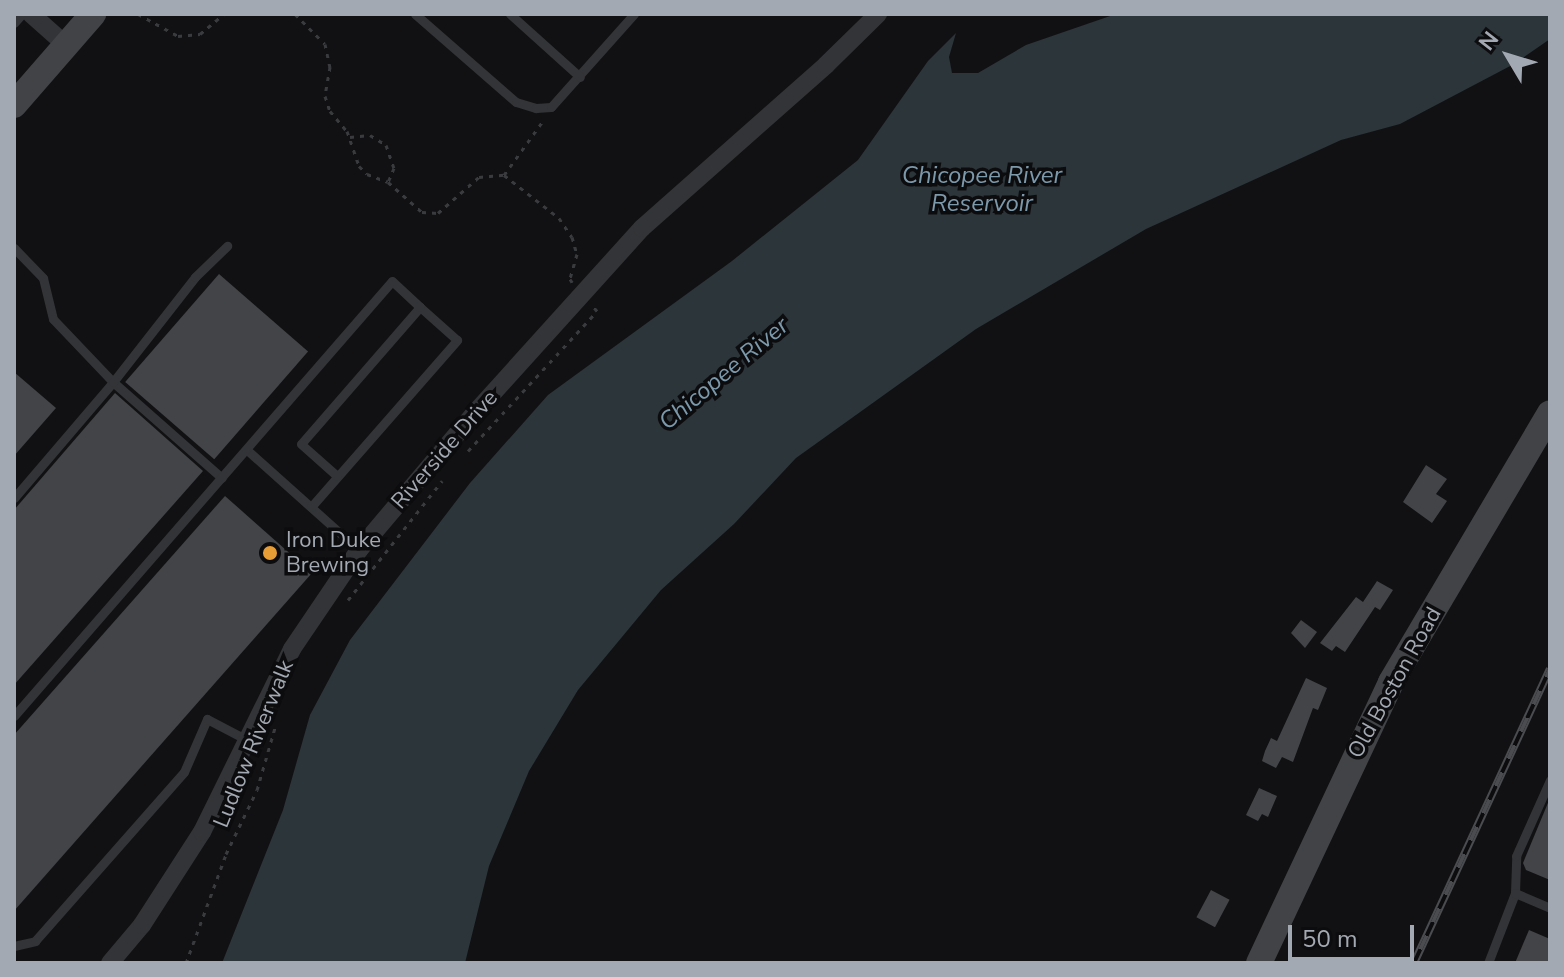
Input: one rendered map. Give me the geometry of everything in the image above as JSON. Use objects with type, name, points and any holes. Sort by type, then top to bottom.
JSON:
[{"type":"street","points":[[31,14],[66,45]]},
{"type":"street","points":[[14,105],[93,14]]},
{"type":"street","name":"Riverside Drive","points":[[110,963],[142,925],[202,832],[292,649],[359,550],[473,415],[642,228],[826,65],[878,14]]},
{"type":"street","name":"Old Boston Road","points":[[1259,963],[1372,718],[1550,413]]},
{"type":"lane","points":[[14,23],[22,14]]},
{"type":"lane","points":[[415,14],[516,102],[536,108],[551,107],[634,14]]},
{"type":"lane","points":[[510,14],[580,77]]},
{"type":"lane","points":[[14,498],[113,382],[195,277],[227,246]]},
{"type":"lane","points":[[14,248],[43,278],[53,319],[113,382],[222,478]]},
{"type":"lane","points":[[14,716],[392,281],[457,340],[311,507]]},
{"type":"lane","points":[[337,476],[301,444],[420,307]]},
{"type":"lane","points":[[247,450],[359,550]]},
{"type":"lane","points":[[14,946],[35,941],[184,772],[207,719],[249,741]]},
{"type":"lane","points":[[1488,963],[1515,893],[1516,856],[1550,780]]},
{"type":"lane","points":[[1515,893],[1550,908]]},
{"type":"path","points":[[138,14],[178,36],[200,34],[224,14]]},
{"type":"path","points":[[295,14],[325,44],[330,67],[325,96],[330,111],[350,138],[359,166],[367,174],[388,182],[422,212],[438,213],[479,177],[504,175],[559,218],[572,237],[577,254],[570,279],[576,287]]},
{"type":"path","points":[[504,175],[551,107]]},
{"type":"path","points":[[350,138],[370,135],[386,145],[394,168],[388,182]]},
{"type":"path","points":[[459,460],[597,311],[590,303]]},
{"type":"path","points":[[341,609],[449,472]]},
{"type":"path","name":"Ludlow Riverwalk","points":[[186,963],[226,854],[257,790],[276,723]]},
{"type":"water","name":"Chicopee River Reservoir","points":[[1116,14],[1550,14],[1550,39],[1514,64],[1400,124],[1341,140],[1146,229],[976,329],[796,458],[734,524],[661,590],[578,690],[529,771],[489,866],[465,963],[222,963],[283,810],[310,715],[350,640],[470,483],[548,395],[732,261],[858,160],[928,61],[956,33],[949,57],[952,73],[978,73],[1026,45]]},
{"type":"building","points":[[219,274],[308,351],[214,459],[125,382]]},
{"type":"building","points":[[14,372],[56,408],[14,456]]},
{"type":"building","points":[[115,393],[203,471],[14,685],[14,510]]},
{"type":"building","points":[[1426,465],[1447,479],[1436,494],[1447,501],[1432,523],[1403,502]]},
{"type":"building","points":[[225,496],[312,573],[14,911],[14,735]]},
{"type":"building","points":[[1377,581],[1393,590],[1380,610],[1375,607],[1345,652],[1336,646],[1332,651],[1320,643],[1356,597],[1363,602]]},
{"type":"building","points":[[1301,620],[1317,632],[1305,648],[1291,633]]},
{"type":"building","points":[[1306,678],[1327,688],[1318,710],[1313,708],[1293,762],[1282,757],[1276,768],[1262,761],[1265,751],[1271,738],[1277,741]]},
{"type":"building","points":[[1259,788],[1277,796],[1268,817],[1262,814],[1258,821],[1246,815]]},
{"type":"building","points":[[1550,798],[1550,880],[1526,870],[1523,863]]},
{"type":"building","points":[[1211,890],[1230,900],[1215,927],[1196,917]]},
{"type":"building","points":[[1529,930],[1550,939],[1550,963],[1515,963]]},
{"type":"railway","points":[[1414,963],[1550,669]]},
{"type":"place","name":"Iron Duke Brewing","points":[[270,553]]},
{"type":"water label","name":"Chicopee River","points":[[724,374]]}]
